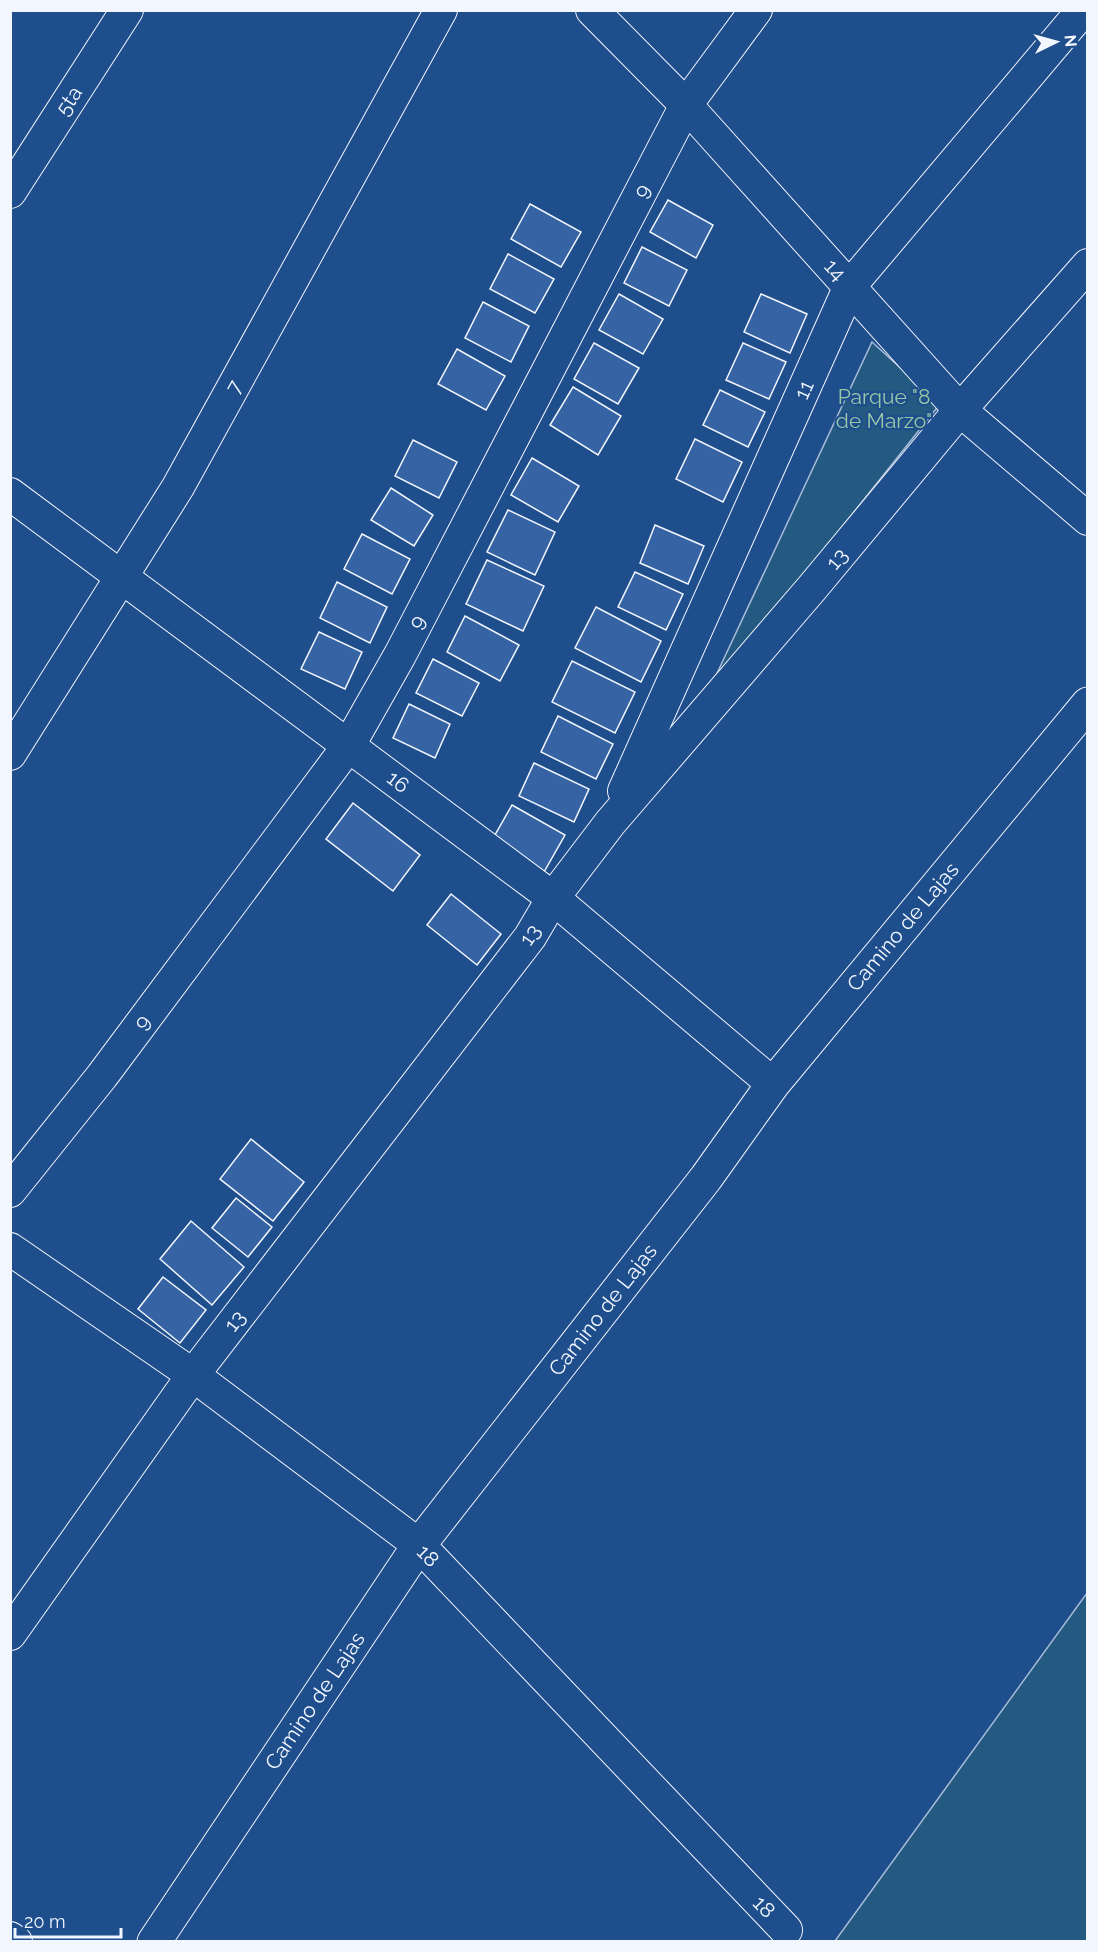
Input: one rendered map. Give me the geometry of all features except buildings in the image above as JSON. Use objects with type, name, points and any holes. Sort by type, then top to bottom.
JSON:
[{"type":"street","name":"5ta","points":[[10,192],[127,10]]},
{"type":"street","name":"7","points":[[10,754],[178,488],[441,10]]},
{"type":"street","name":"14","points":[[592,10],[686,105],[960,410],[1088,519]]},
{"type":"street","name":"9","points":[[10,1191],[102,1076],[349,745],[400,655],[686,105],[756,10]]},
{"type":"street","name":"11","points":[[610,823],[850,286],[1083,10]]},
{"type":"street","name":"13","points":[[10,1634],[193,1376],[531,937],[553,898],[610,823],[812,588],[960,410],[1088,265]]},
{"type":"street","name":"16","points":[[10,495],[553,898],[773,1084]]},
{"type":"street","name":"Camino de Lajas","points":[[154,1941],[419,1545],[706,1178],[773,1084],[1088,704]]},
{"type":"street","name":"18","points":[[10,1249],[193,1376],[419,1545],[786,1930]]},
{"type":"street","points":[[10,1938],[16,1941]]},
{"type":"green space","name":"Parque \"8 de Marzo\"","points":[[872,342],[940,404],[705,699]]},
{"type":"green space","points":[[1087,1593],[1087,1941],[835,1941]]}]
